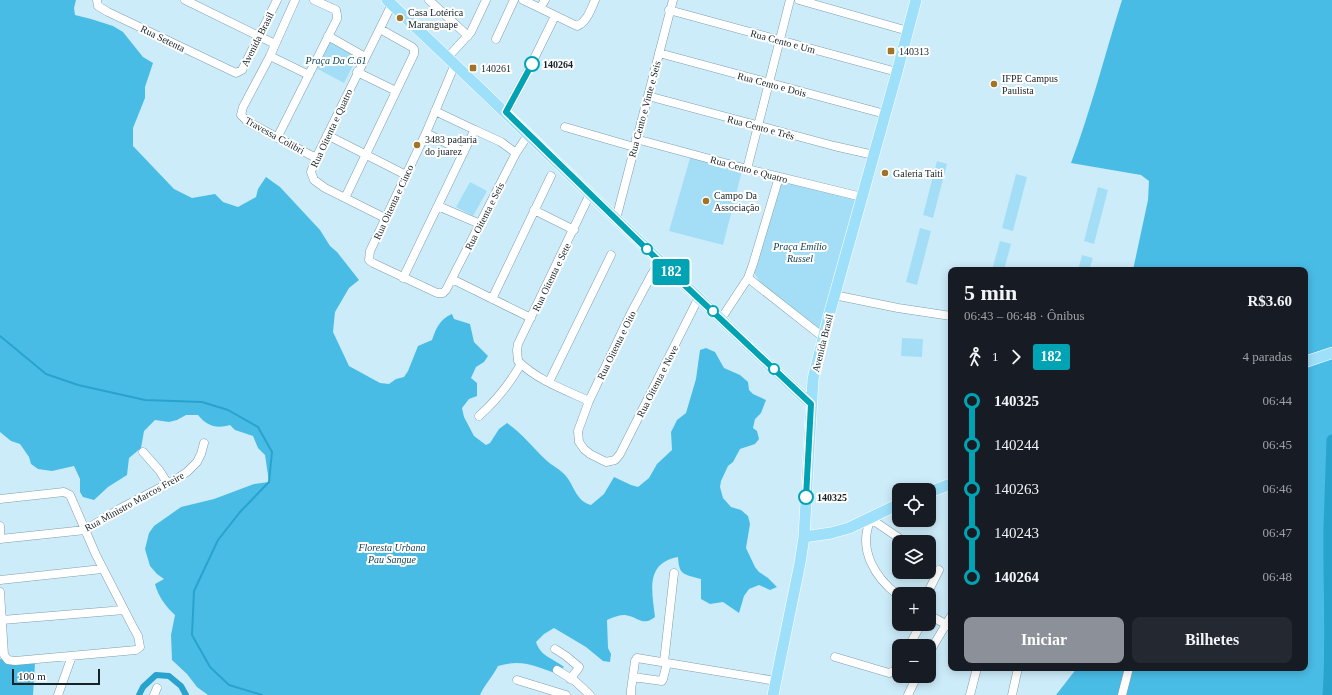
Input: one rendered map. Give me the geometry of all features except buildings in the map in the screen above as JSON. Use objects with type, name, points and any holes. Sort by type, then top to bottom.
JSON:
[{"type":"main road","name":"Avenida Brasil","points":[[773,695],[804,537],[811,404],[814,379],[834,295],[916,0]]},
{"type":"main road","points":[[390,2],[506,112],[660,262],[699,297],[721,320],[811,404]]},
{"type":"main road","points":[[1308,361],[1330,354]]},
{"type":"main road","points":[[936,489],[948,485]]},
{"type":"main road","points":[[804,537],[832,533],[849,528],[871,519],[892,508]]},
{"type":"street","name":"Rua Setenta","points":[[97,0],[98,6],[108,12],[233,73]]},
{"type":"street","points":[[185,0],[275,44]]},
{"type":"street","name":"Avenida Brasil","points":[[233,73],[242,70],[277,0]]},
{"type":"street","name":"Travessa Colibri","points":[[295,0],[270,56],[243,107],[241,115],[248,122],[316,158]]},
{"type":"street","points":[[277,138],[337,19],[337,12],[314,0]]},
{"type":"street","points":[[429,0],[468,36]]},
{"type":"street","points":[[452,61],[477,22],[486,0]]},
{"type":"street","points":[[496,39],[514,0]]},
{"type":"street","points":[[524,0],[577,26],[585,20],[594,0]]},
{"type":"street","points":[[540,8],[545,0]]},
{"type":"street","name":"Rua Cento e Vinte e Seis","points":[[616,219],[669,10],[673,0]]},
{"type":"street","points":[[747,169],[790,0]]},
{"type":"street","points":[[799,0],[908,31]]},
{"type":"street","name":"Rua Oitenta e Quatro","points":[[385,218],[325,188],[314,180],[311,172],[327,135],[380,29],[390,2]]},
{"type":"street","name":"Rua Cento e Um","points":[[669,10],[897,72]]},
{"type":"street","points":[[506,112],[555,16]]},
{"type":"street","points":[[345,198],[414,54],[414,49],[380,29]]},
{"type":"street","points":[[328,36],[365,57]]},
{"type":"street","name":"Rua Cento e Dois","points":[[659,53],[885,114]]},
{"type":"street","points":[[270,56],[309,75]]},
{"type":"street","name":"Rua Oitenta e Cinco","points":[[404,278],[373,264],[370,260],[370,251],[426,133],[452,61]]},
{"type":"street","points":[[358,72],[396,91]]},
{"type":"street","name":"Rua Cento e Três","points":[[648,96],[834,146],[874,155]]},
{"type":"street","points":[[435,111],[501,142],[516,153]]},
{"type":"street","name":"Rua Cento e Quatro","points":[[565,127],[862,197]]},
{"type":"street","points":[[404,278],[476,130]]},
{"type":"street","points":[[426,133],[464,152]]},
{"type":"street","points":[[327,135],[406,175]]},
{"type":"street","name":"Rua Oitenta e Seis","points":[[404,278],[437,293],[443,293],[446,290],[516,153],[528,135]]},
{"type":"street","points":[[492,299],[550,176]]},
{"type":"street","points":[[721,320],[748,278],[778,177]]},
{"type":"street","name":"Rua Oitenta e Sete","points":[[520,362],[517,350],[518,344],[590,194]]},
{"type":"street","points":[[438,206],[480,224]]},
{"type":"street","points":[[534,210],[574,230]]},
{"type":"street","points":[[549,382],[611,255]]},
{"type":"street","name":"Rua Oitenta e Oito","points":[[578,431],[589,401],[631,313],[660,262]]},
{"type":"street","points":[[748,278],[823,337]]},
{"type":"street","points":[[452,279],[531,318]]},
{"type":"street","points":[[834,295],[898,308],[948,316]]},
{"type":"street","name":"Rua Oitenta e Nove","points":[[578,431],[579,442],[590,454],[606,462],[615,460],[620,454],[699,297]]},
{"type":"street","points":[[479,416],[495,401],[513,377],[520,362],[549,382],[589,401]]},
{"type":"street","name":"Rua Ministro Marcos Freire","points":[[0,538],[85,530],[121,508],[168,484],[187,472],[197,462],[204,444]]},
{"type":"street","points":[[144,452],[168,484]]},
{"type":"street","points":[[0,498],[66,492],[70,495],[102,569],[138,636],[140,647],[136,650],[11,661],[4,655],[0,592]]},
{"type":"street","points":[[892,589],[879,577],[869,560],[866,537],[867,526],[871,519],[895,535]]},
{"type":"street","points":[[0,526],[0,538]]},
{"type":"street","points":[[0,580],[102,569]]},
{"type":"street","points":[[930,587],[939,570]]},
{"type":"street","points":[[633,676],[662,681],[663,679],[674,573]]},
{"type":"street","points":[[2,620],[124,610]]},
{"type":"street","points":[[936,620],[948,626]]},
{"type":"street","points":[[936,644],[948,627]]},
{"type":"street","points":[[555,649],[579,667],[570,679]]},
{"type":"street","points":[[58,695],[72,656]]},
{"type":"street","points":[[835,657],[889,672],[892,671]]},
{"type":"street","points":[[631,695],[636,658],[776,681]]},
{"type":"street","points":[[557,670],[590,695]]},
{"type":"street","points":[[970,695],[976,671]]},
{"type":"street","points":[[1012,695],[1017,671]]},
{"type":"street","points":[[1122,695],[1128,671]]},
{"type":"street","points":[[517,680],[566,695]]},
{"type":"street","points":[[908,695],[914,683]]},
{"type":"green space","name":"Floresta Urbana Pau Sangue","points":[[0,0],[76,0],[74,8],[75,15],[113,26],[123,32],[143,57],[153,63],[145,87],[145,98],[133,128],[133,146],[174,189],[192,198],[215,194],[223,202],[238,207],[256,197],[258,189],[266,177],[280,187],[320,230],[330,246],[337,252],[359,280],[349,288],[335,312],[333,332],[349,366],[380,383],[389,384],[396,379],[404,377],[418,346],[432,340],[437,328],[444,318],[452,314],[454,319],[470,324],[474,342],[488,356],[484,362],[476,367],[471,378],[477,383],[477,396],[469,399],[462,408],[464,417],[474,436],[486,445],[490,443],[499,429],[507,423],[523,436],[548,462],[567,477],[578,496],[585,503],[591,505],[604,494],[614,477],[638,487],[649,478],[657,464],[672,450],[671,432],[677,420],[686,413],[696,379],[700,350],[706,348],[715,352],[724,368],[740,375],[748,382],[749,390],[753,394],[766,400],[761,413],[755,419],[753,428],[757,431],[759,439],[755,444],[740,449],[733,462],[728,466],[721,481],[720,487],[723,498],[731,507],[741,510],[748,516],[750,524],[746,548],[755,567],[777,587],[770,590],[759,585],[749,589],[744,596],[739,613],[723,602],[710,604],[701,599],[701,579],[687,575],[681,571],[678,557],[667,560],[660,565],[655,572],[653,580],[652,588],[655,617],[651,620],[643,621],[623,615],[607,620],[608,648],[611,654],[610,662],[603,661],[586,647],[554,628],[544,634],[536,642],[544,654],[564,667],[555,673],[521,663],[498,666],[480,695],[208,695],[197,687],[187,674],[172,660],[171,635],[175,615],[163,601],[156,588],[155,584],[164,579],[150,566],[145,549],[149,533],[154,526],[181,507],[214,499],[254,484],[269,482],[265,455],[258,448],[253,436],[235,430],[230,425],[220,427],[212,426],[198,415],[186,415],[169,422],[155,420],[144,431],[141,448],[129,458],[127,475],[108,487],[94,500],[83,497],[80,492],[80,479],[74,466],[52,471],[38,469],[31,464],[29,457],[20,444],[11,441],[0,432]]},
{"type":"green space","points":[[1122,0],[1332,0],[1332,347],[1308,355],[1308,267],[1134,267],[1148,200],[1149,181],[1141,175],[1071,163]]},
{"type":"green space","name":"Praça Da C.61","points":[[329,37],[359,54],[344,83],[314,67]]},
{"type":"green space","name":"Campo Da Associação","points":[[690,158],[742,171],[723,245],[669,231]]},
{"type":"green space","points":[[937,161],[947,164],[933,218],[923,215]]},
{"type":"green space","points":[[1016,174],[1027,177],[1013,231],[1002,228]]},
{"type":"green space","name":"Praça Emílio Russel","points":[[780,180],[856,198],[831,286],[820,333],[760,282],[753,271]]},
{"type":"green space","points":[[470,182],[487,191],[473,216],[456,207]]},
{"type":"green space","points":[[1098,187],[1108,190],[1094,244],[1084,241]]},
{"type":"green space","points":[[920,228],[931,231],[917,285],[906,282]]},
{"type":"green space","points":[[1000,241],[1011,244],[1005,267],[993,267]]},
{"type":"green space","points":[[1082,255],[1093,258],[1090,267],[1079,267]]},
{"type":"green space","points":[[902,338],[923,339],[922,357],[901,356]]},
{"type":"green space","points":[[1332,356],[1332,695],[1056,695],[1075,671],[1308,671],[1308,364]]},
{"type":"green space","points":[[0,659],[35,663],[33,695],[0,695]]},
{"type":"waterway","points":[[0,336],[46,374],[78,385],[145,400],[202,402],[228,410],[258,427],[272,452],[269,482],[240,512],[218,540],[194,591],[192,635],[210,667],[229,685],[262,695]]},
{"type":"waterway","points":[[1329,527],[1332,440]]},
{"type":"waterway","points":[[1328,695],[1330,653],[1329,527],[1332,527]]},
{"type":"waterway","points":[[139,695],[143,687],[156,675],[169,676],[181,686],[186,695]]},
{"type":"bus line","name":"182","points":[[532,64],[506,112],[660,262],[699,297],[721,320],[811,404],[806,497]]},
{"type":"place","name":"Casa Lotérica Maranguape","points":[[400,18]]},
{"type":"place","name":"140313","points":[[891,51]]},
{"type":"place","name":"140264","points":[[532,64]]},
{"type":"place","name":"140261","points":[[473,68]]},
{"type":"place","name":"IFPE Campus Paulista","points":[[994,84]]},
{"type":"place","name":"3483 padaria do juarez","points":[[417,145]]},
{"type":"place","name":"Galeria Taiti","points":[[885,173]]},
{"type":"place","name":"Campo Da Associação","points":[[706,201]]},
{"type":"place","name":"140325","points":[[806,497]]}]
